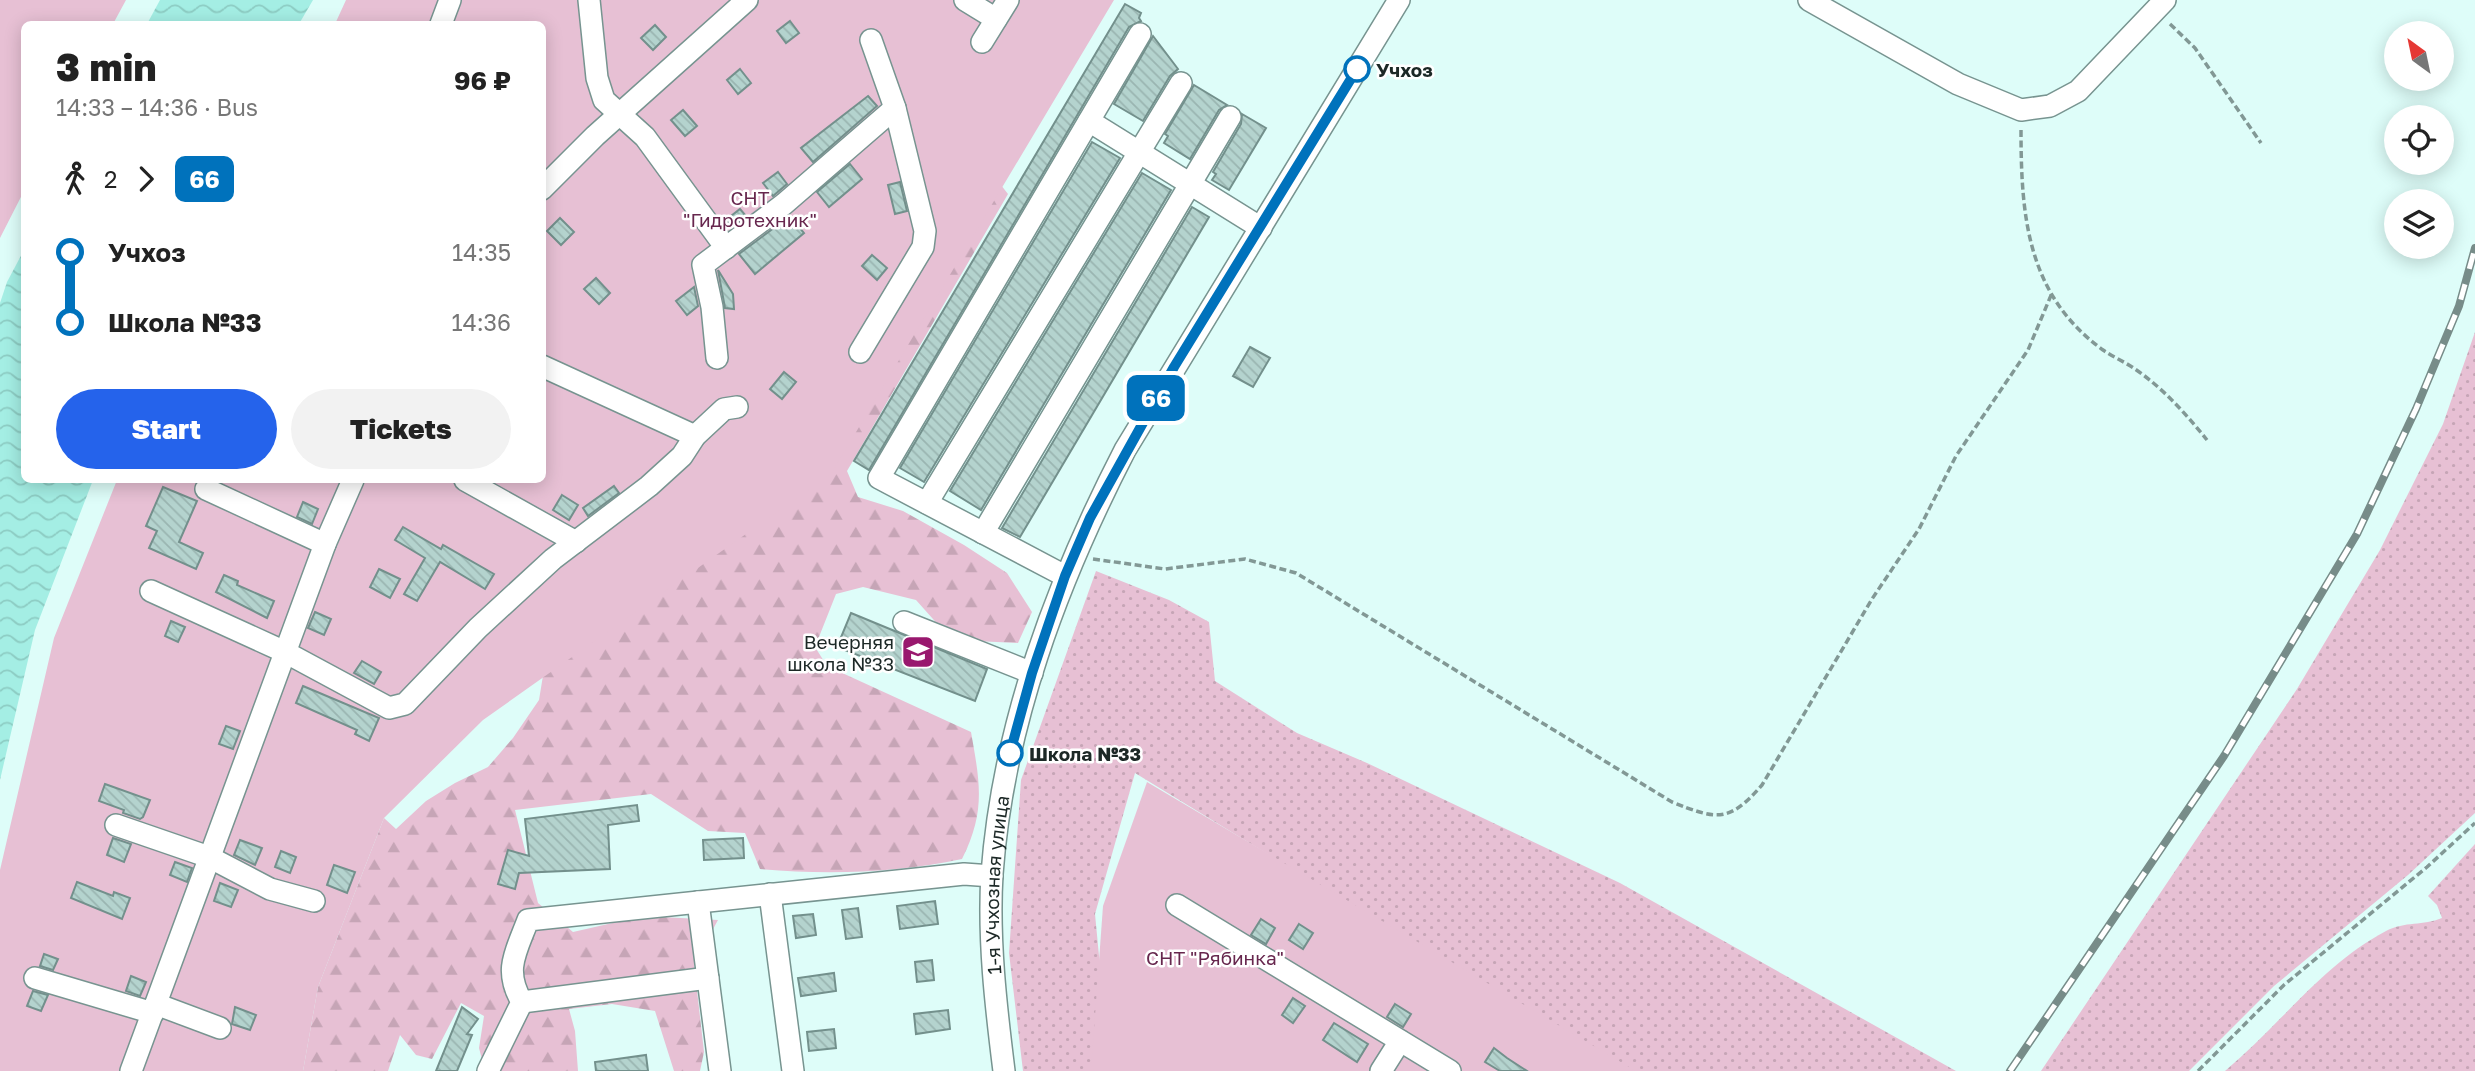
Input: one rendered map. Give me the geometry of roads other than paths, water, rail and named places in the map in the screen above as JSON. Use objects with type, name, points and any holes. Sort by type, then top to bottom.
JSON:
[{"type":"street","points":[[442,21],[450,0]]},
{"type":"street","points":[[589,0],[597,78],[604,100],[622,113],[645,137],[726,248]]},
{"type":"street","points":[[546,185],[747,0]]},
{"type":"street","points":[[965,0],[996,19]]},
{"type":"street","points":[[982,42],[1008,0]]},
{"type":"street","name":"1-я Учхозная улица","points":[[1004,1071],[995,991],[992,876],[1001,800],[1013,737],[1065,576],[1125,450],[1399,0]]},
{"type":"street","points":[[1809,0],[1958,85],[2021,110],[2050,106],[2078,91],[2159,7]]},
{"type":"street","points":[[1065,576],[879,478],[1140,34]]},
{"type":"street","points":[[860,352],[923,247],[925,231],[895,108],[871,40]]},
{"type":"street","points":[[927,503],[1181,82]]},
{"type":"street","points":[[718,358],[712,307],[703,265],[784,204],[895,108]]},
{"type":"street","points":[[983,533],[1230,117]]},
{"type":"street","points":[[1089,121],[1261,228]]},
{"type":"street","points":[[546,368],[695,436]]},
{"type":"street","points":[[151,591],[285,652],[389,708],[405,704],[478,628],[576,542],[666,471],[682,456],[695,436],[724,409],[737,407]]},
{"type":"street","points":[[131,1071],[325,544],[352,483]]},
{"type":"street","points":[[470,483],[576,542]]},
{"type":"street","points":[[206,489],[325,544]]},
{"type":"street","points":[[904,622],[1032,673]]},
{"type":"street","points":[[116,825],[209,857],[270,889],[314,901]]},
{"type":"street","points":[[522,1002],[511,984],[511,967],[528,920],[964,874],[992,876]]},
{"type":"street","points":[[770,894],[793,1071]]},
{"type":"street","points":[[698,902],[720,1071]]},
{"type":"street","points":[[1177,905],[1450,1071]]},
{"type":"street","points":[[35,978],[220,1028]]},
{"type":"street","points":[[522,1002],[708,978]]},
{"type":"street","points":[[488,1071],[522,1002]]},
{"type":"street","points":[[1381,1071],[1400,1041]]},
{"type":"water","points":[[160,0],[313,0],[301,21],[149,21]]},
{"type":"water","points":[[21,256],[21,483],[92,483],[35,630],[0,780],[0,303],[7,282]]},
{"type":"railway","points":[[2010,1071],[2224,756],[2357,534],[2416,409],[2459,306],[2475,248]]},
{"type":"place","name":"Учхоз","points":[[1357,69]]},
{"type":"place","name":"Вечерняя школа №33","points":[[918,652]]},
{"type":"place","name":"Школа №33","points":[[1010,753]]},
{"type":"park label","name":"СНТ \"Гидротехник\"","points":[[750,208]]},
{"type":"park label","name":"СНТ \"Рябинка\"","points":[[1215,957]]}]
